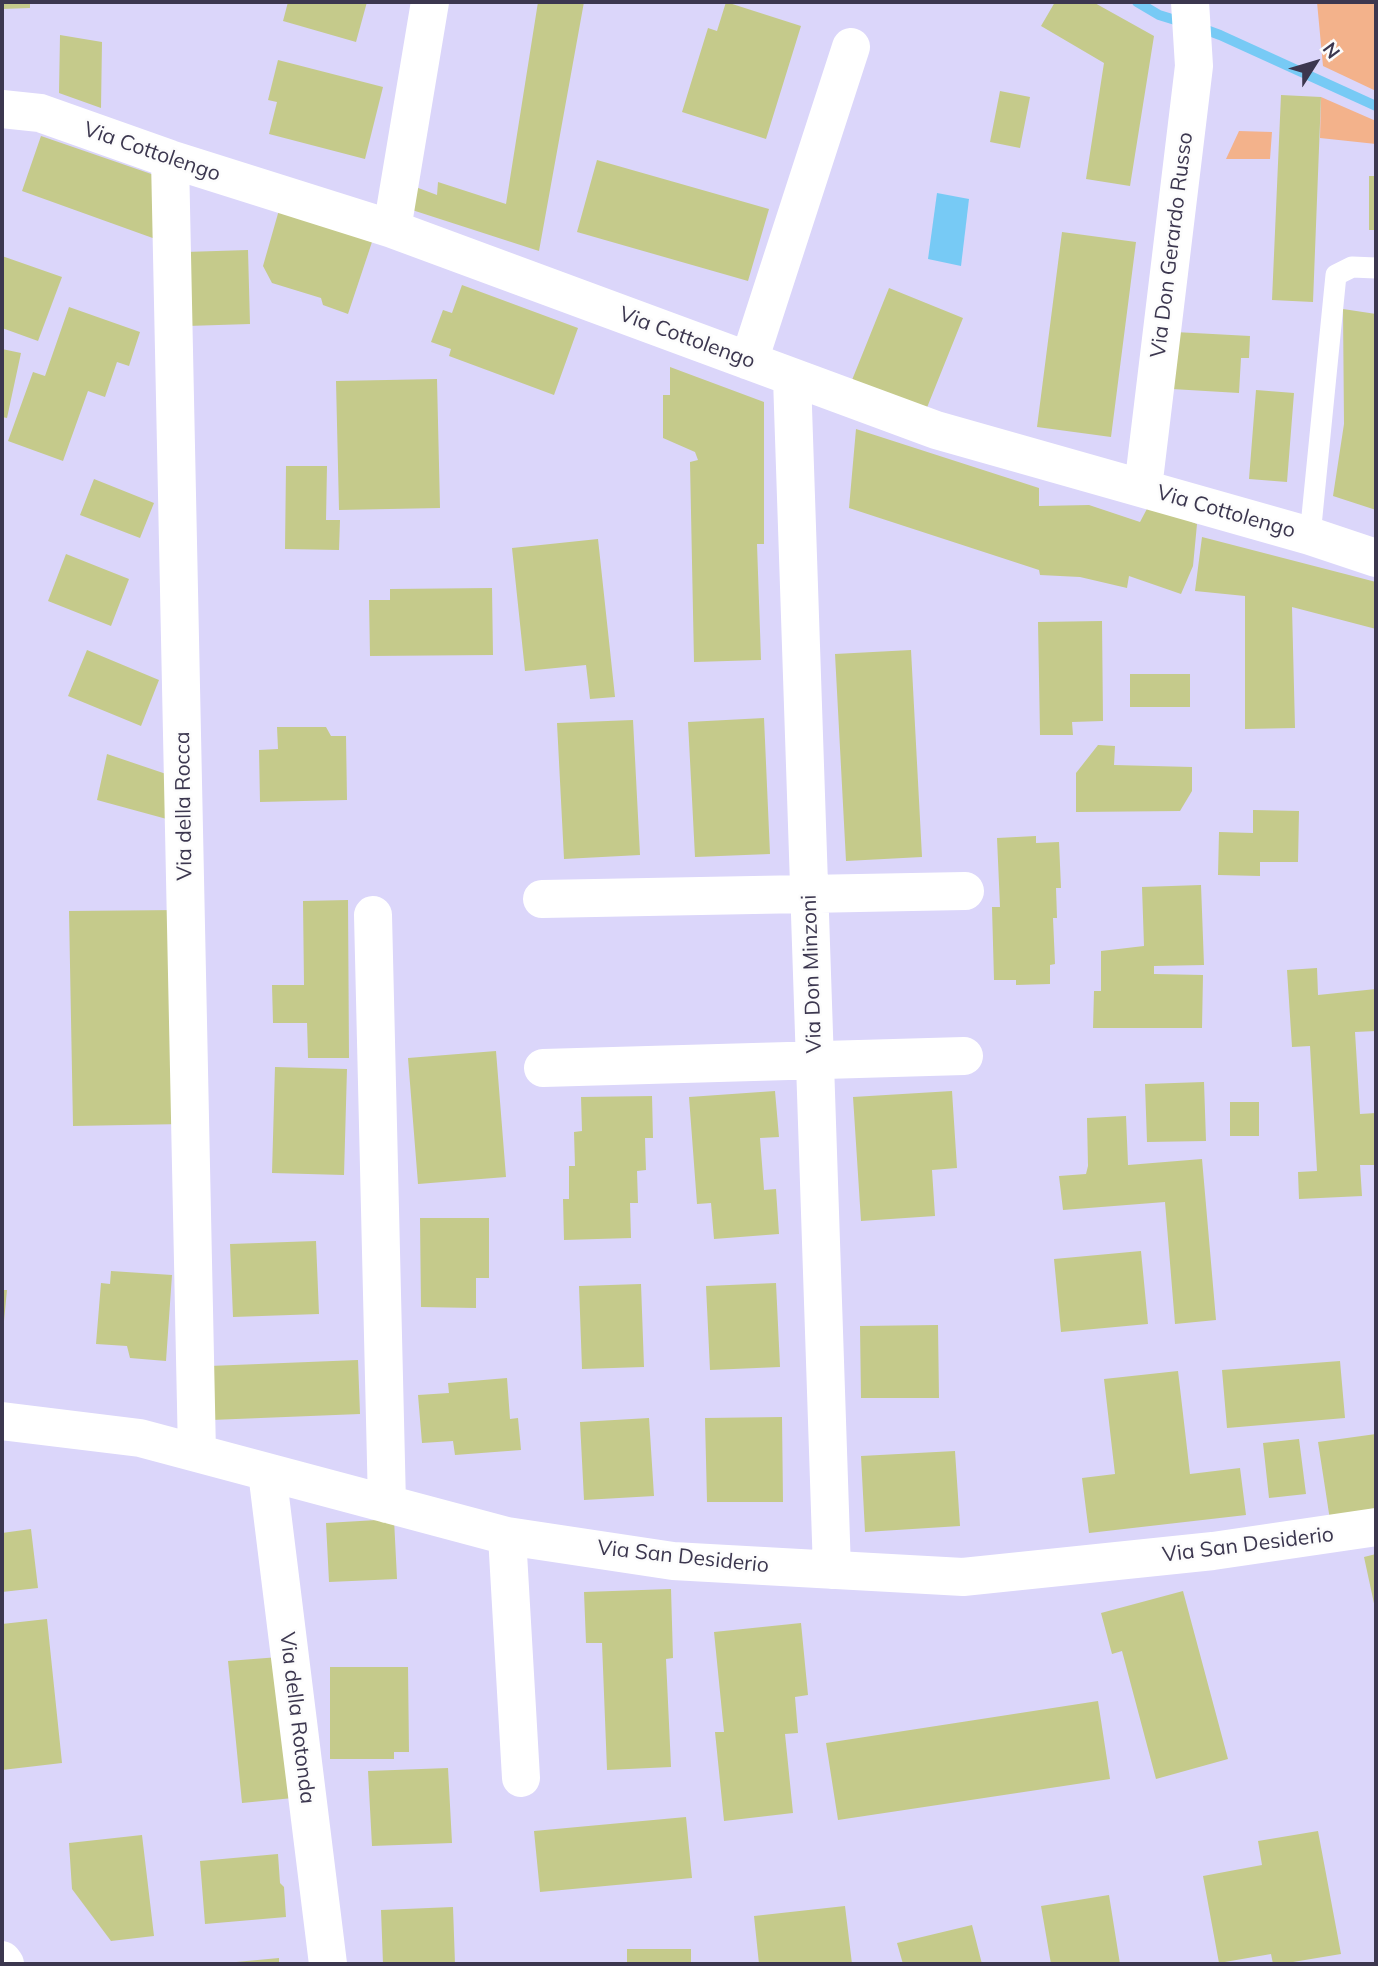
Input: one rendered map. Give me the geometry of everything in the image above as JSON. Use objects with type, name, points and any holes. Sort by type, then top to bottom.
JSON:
[{"type":"street","points":[[392,229],[430,2]]},
{"type":"street","name":"Via Don Gerardo Russo","points":[[1143,488],[1194,66],[1192,17]]},
{"type":"street","points":[[749,361],[851,47]]},
{"type":"street","name":"Via Cottolengo","points":[[2,109],[40,113],[170,159],[392,229],[936,430],[1310,536],[1376,558]]},
{"type":"street","name":"Via della Rocca","points":[[170,159],[197,1453]]},
{"type":"street","name":"Via Don Minzoni","points":[[792,377],[832,1570]]},
{"type":"street","points":[[542,899],[965,891]]},
{"type":"street","points":[[373,915],[387,1504]]},
{"type":"street","points":[[542,1068],[964,1056]]},
{"type":"street","name":"Via San Desiderio","points":[[2,1421],[140,1438],[507,1536],[673,1561],[962,1577],[1213,1551],[1376,1527]]},
{"type":"street","name":"Via della Rotonda","points":[[267,1472],[328,1964]]},
{"type":"street","points":[[507,1536],[521,1778]]},
{"type":"street","points":[[2,1960],[5,1964]]},
{"type":"lane","points":[[1310,536],[1336,275],[1352,267],[1376,268]]},
{"type":"shaded area","points":[[1317,2],[1376,2],[1376,91],[1323,66]]},
{"type":"shaded area","points":[[1321,97],[1376,121],[1376,144],[1320,138]]},
{"type":"shaded area","points":[[1239,131],[1272,132],[1270,159],[1226,159]]},
{"type":"water","points":[[937,193],[969,199],[961,266],[928,259]]},
{"type":"building","points":[[2,2],[30,2],[30,8],[2,9]]},
{"type":"building","points":[[288,2],[367,2],[356,42],[283,21]]},
{"type":"building","points":[[538,2],[584,2],[539,251],[409,209],[413,186],[437,195],[438,182],[506,204]]},
{"type":"building","points":[[726,2],[801,26],[766,139],[682,112],[708,28],[717,31]]},
{"type":"building","points":[[1055,2],[1093,2],[1154,36],[1130,186],[1086,179],[1104,63],[1041,26]]},
{"type":"building","points":[[60,35],[102,42],[101,108],[59,93]]},
{"type":"building","points":[[278,60],[383,87],[365,159],[269,134],[277,102],[268,100]]},
{"type":"building","points":[[1000,91],[1030,97],[1020,148],[990,142]]},
{"type":"building","points":[[1281,95],[1321,97],[1313,302],[1272,300]]},
{"type":"building","points":[[41,136],[160,177],[161,241],[22,191]]},
{"type":"building","points":[[597,160],[769,209],[748,281],[577,232]]},
{"type":"building","points":[[1369,176],[1376,176],[1376,230],[1369,230]]},
{"type":"building","points":[[279,210],[372,242],[348,314],[323,305],[321,298],[272,283],[263,266]]},
{"type":"building","points":[[1062,232],[1136,242],[1111,437],[1037,427]]},
{"type":"building","points":[[248,250],[250,324],[187,326],[185,252]]},
{"type":"building","points":[[2,256],[62,277],[38,341],[2,328]]},
{"type":"building","points":[[462,285],[578,328],[554,395],[449,356],[451,349],[431,342],[443,310],[452,313]]},
{"type":"building","points":[[889,288],[963,318],[926,410],[852,380]]},
{"type":"building","points":[[69,307],[140,332],[129,366],[117,362],[105,397],[88,391],[63,461],[8,441],[33,372],[45,376]]},
{"type":"building","points":[[1343,309],[1376,314],[1376,510],[1333,496],[1344,424]]},
{"type":"building","points":[[1175,332],[1250,336],[1249,358],[1241,358],[1239,393],[1172,389]]},
{"type":"building","points":[[2,349],[21,353],[7,418],[2,417]]},
{"type":"building","points":[[670,367],[764,402],[764,544],[757,544],[761,660],[694,662],[690,462],[698,460],[695,452],[663,438],[663,395],[670,395]]},
{"type":"building","points":[[437,379],[440,508],[339,510],[336,381]]},
{"type":"building","points":[[1256,390],[1294,393],[1287,482],[1249,479]]},
{"type":"building","points":[[856,429],[1039,488],[1039,506],[1089,505],[1140,522],[1149,505],[1197,524],[1193,566],[1181,594],[1129,576],[1127,588],[1080,577],[1040,575],[1039,570],[849,508]]},
{"type":"building","points":[[286,466],[327,466],[326,520],[340,520],[339,550],[285,549]]},
{"type":"building","points":[[94,479],[154,503],[140,538],[80,515]]},
{"type":"building","points":[[1202,537],[1376,582],[1376,629],[1292,607],[1295,728],[1245,729],[1245,596],[1195,591]]},
{"type":"building","points":[[598,539],[615,697],[590,699],[586,665],[525,671],[512,548]]},
{"type":"building","points":[[66,554],[129,579],[111,626],[48,601]]},
{"type":"building","points":[[492,588],[493,655],[370,656],[369,600],[390,600],[390,589]]},
{"type":"building","points":[[1102,621],[1103,721],[1072,722],[1073,735],[1040,735],[1038,622]]},
{"type":"building","points":[[87,650],[159,680],[141,726],[68,696]]},
{"type":"building","points":[[911,650],[922,857],[846,861],[835,654]]},
{"type":"building","points":[[1130,674],[1190,674],[1190,707],[1130,707]]},
{"type":"building","points":[[764,718],[770,854],[695,857],[688,722]]},
{"type":"building","points":[[633,720],[640,855],[564,859],[557,723]]},
{"type":"building","points":[[277,727],[326,727],[331,736],[346,736],[347,800],[260,802],[259,750],[278,749]]},
{"type":"building","points":[[1098,745],[1115,746],[1114,765],[1192,767],[1192,791],[1180,811],[1076,812],[1076,773]]},
{"type":"building","points":[[107,754],[175,777],[174,821],[97,800]]},
{"type":"building","points":[[1253,810],[1299,811],[1298,862],[1260,862],[1260,876],[1218,875],[1219,832],[1253,833]]},
{"type":"building","points":[[1036,836],[1036,843],[1059,842],[1061,888],[1056,888],[1057,918],[1053,918],[1055,964],[1050,965],[1050,984],[1016,985],[1016,980],[994,980],[992,907],[1000,907],[997,838]]},
{"type":"building","points":[[1201,885],[1204,965],[1154,966],[1154,974],[1203,975],[1202,1028],[1093,1028],[1094,991],[1101,991],[1101,951],[1144,946],[1142,887]]},
{"type":"building","points":[[348,900],[349,1058],[308,1058],[307,1023],[273,1023],[272,985],[304,985],[303,901]]},
{"type":"building","points":[[180,910],[184,1124],[73,1126],[69,911]]},
{"type":"building","points":[[1317,968],[1318,995],[1376,989],[1376,1031],[1355,1032],[1360,1114],[1376,1113],[1376,1165],[1360,1165],[1362,1196],[1299,1199],[1298,1172],[1317,1171],[1310,1046],[1292,1047],[1287,970]]},
{"type":"building","points":[[496,1051],[506,1177],[418,1184],[408,1058]]},
{"type":"building","points":[[275,1067],[347,1069],[344,1175],[272,1173]]},
{"type":"building","points":[[1204,1082],[1206,1141],[1147,1142],[1145,1084]]},
{"type":"building","points":[[775,1091],[779,1137],[760,1138],[764,1190],[776,1189],[779,1234],[714,1239],[711,1203],[697,1204],[689,1097]]},
{"type":"building","points":[[952,1091],[957,1168],[932,1170],[935,1216],[861,1221],[853,1097]]},
{"type":"building","points":[[652,1096],[653,1138],[645,1138],[646,1170],[637,1171],[638,1203],[630,1203],[631,1238],[564,1240],[563,1199],[569,1199],[569,1166],[575,1166],[574,1132],[582,1131],[581,1097]]},
{"type":"building","points":[[1230,1102],[1259,1102],[1259,1136],[1230,1136]]},
{"type":"building","points":[[1126,1116],[1128,1165],[1202,1159],[1216,1320],[1175,1324],[1165,1202],[1063,1210],[1059,1176],[1086,1174],[1087,1118]]},
{"type":"building","points":[[420,1218],[489,1218],[489,1278],[476,1278],[476,1308],[421,1307]]},
{"type":"building","points":[[316,1241],[319,1314],[233,1317],[230,1244]]},
{"type":"building","points":[[1141,1251],[1148,1324],[1061,1332],[1054,1259]]},
{"type":"building","points":[[111,1271],[172,1275],[166,1361],[130,1358],[127,1346],[96,1344],[101,1283],[110,1284]]},
{"type":"building","points":[[776,1283],[780,1367],[710,1370],[706,1286]]},
{"type":"building","points":[[641,1284],[644,1367],[582,1369],[579,1286]]},
{"type":"building","points":[[2,1290],[7,1290],[4,1321],[2,1321]]},
{"type":"building","points":[[938,1325],[939,1398],[861,1398],[860,1326]]},
{"type":"building","points":[[358,1360],[360,1414],[211,1420],[209,1366]]},
{"type":"building","points":[[1340,1361],[1345,1418],[1227,1428],[1222,1370]]},
{"type":"building","points":[[1178,1371],[1190,1474],[1240,1468],[1246,1515],[1089,1533],[1082,1478],[1115,1474],[1104,1379]]},
{"type":"building","points":[[507,1378],[510,1419],[518,1418],[521,1450],[455,1455],[453,1441],[422,1443],[418,1395],[449,1393],[448,1383]]},
{"type":"building","points":[[782,1417],[783,1502],[707,1502],[705,1418]]},
{"type":"building","points":[[649,1418],[654,1496],[584,1500],[580,1422]]},
{"type":"building","points":[[1376,1434],[1376,1513],[1330,1520],[1318,1442]]},
{"type":"building","points":[[1299,1439],[1306,1494],[1269,1498],[1263,1443]]},
{"type":"building","points":[[955,1451],[960,1526],[865,1532],[861,1456]]},
{"type":"building","points":[[394,1519],[397,1579],[329,1582],[326,1523]]},
{"type":"building","points":[[31,1529],[38,1588],[2,1592],[2,1533]]},
{"type":"building","points":[[1376,1554],[1376,1608],[1375,1608],[1364,1557]]},
{"type":"building","points":[[671,1589],[673,1658],[666,1659],[671,1767],[607,1770],[602,1643],[586,1643],[584,1592]]},
{"type":"building","points":[[1183,1591],[1228,1759],[1156,1779],[1122,1651],[1112,1654],[1101,1613]]},
{"type":"building","points":[[47,1619],[62,1763],[2,1770],[2,1624]]},
{"type":"building","points":[[801,1623],[808,1695],[795,1697],[798,1733],[785,1734],[793,1813],[724,1821],[715,1732],[724,1732],[714,1632]]},
{"type":"building","points":[[279,1657],[293,1798],[242,1803],[228,1661]]},
{"type":"building","points":[[330,1667],[408,1667],[409,1752],[394,1752],[394,1759],[330,1759]]},
{"type":"building","points":[[1098,1701],[1110,1779],[838,1820],[826,1743]]},
{"type":"building","points":[[448,1768],[452,1843],[372,1846],[368,1771]]},
{"type":"building","points":[[686,1817],[692,1878],[540,1892],[534,1831]]},
{"type":"building","points":[[1318,1831],[1341,1954],[1281,1964],[1273,1964],[1271,1954],[1219,1963],[1203,1876],[1262,1865],[1258,1841]]},
{"type":"building","points":[[142,1835],[154,1936],[111,1941],[72,1889],[69,1843]]},
{"type":"building","points":[[278,1854],[286,1917],[205,1924],[200,1861]]},
{"type":"building","points":[[1109,1895],[1120,1964],[1051,1964],[1041,1906]]},
{"type":"building","points":[[845,1906],[852,1964],[759,1964],[754,1916]]},
{"type":"building","points":[[453,1907],[455,1964],[383,1964],[381,1910]]},
{"type":"building","points":[[972,1925],[982,1964],[903,1964],[897,1943]]},
{"type":"building","points":[[627,1949],[691,1949],[691,1964],[627,1964]]},
{"type":"building","points":[[279,1958],[279,1964],[236,1964],[236,1962]]},
{"type":"waterway","points":[[1137,2],[1159,15],[1185,23]]},
{"type":"waterway","points":[[1201,28],[1376,106]]}]
